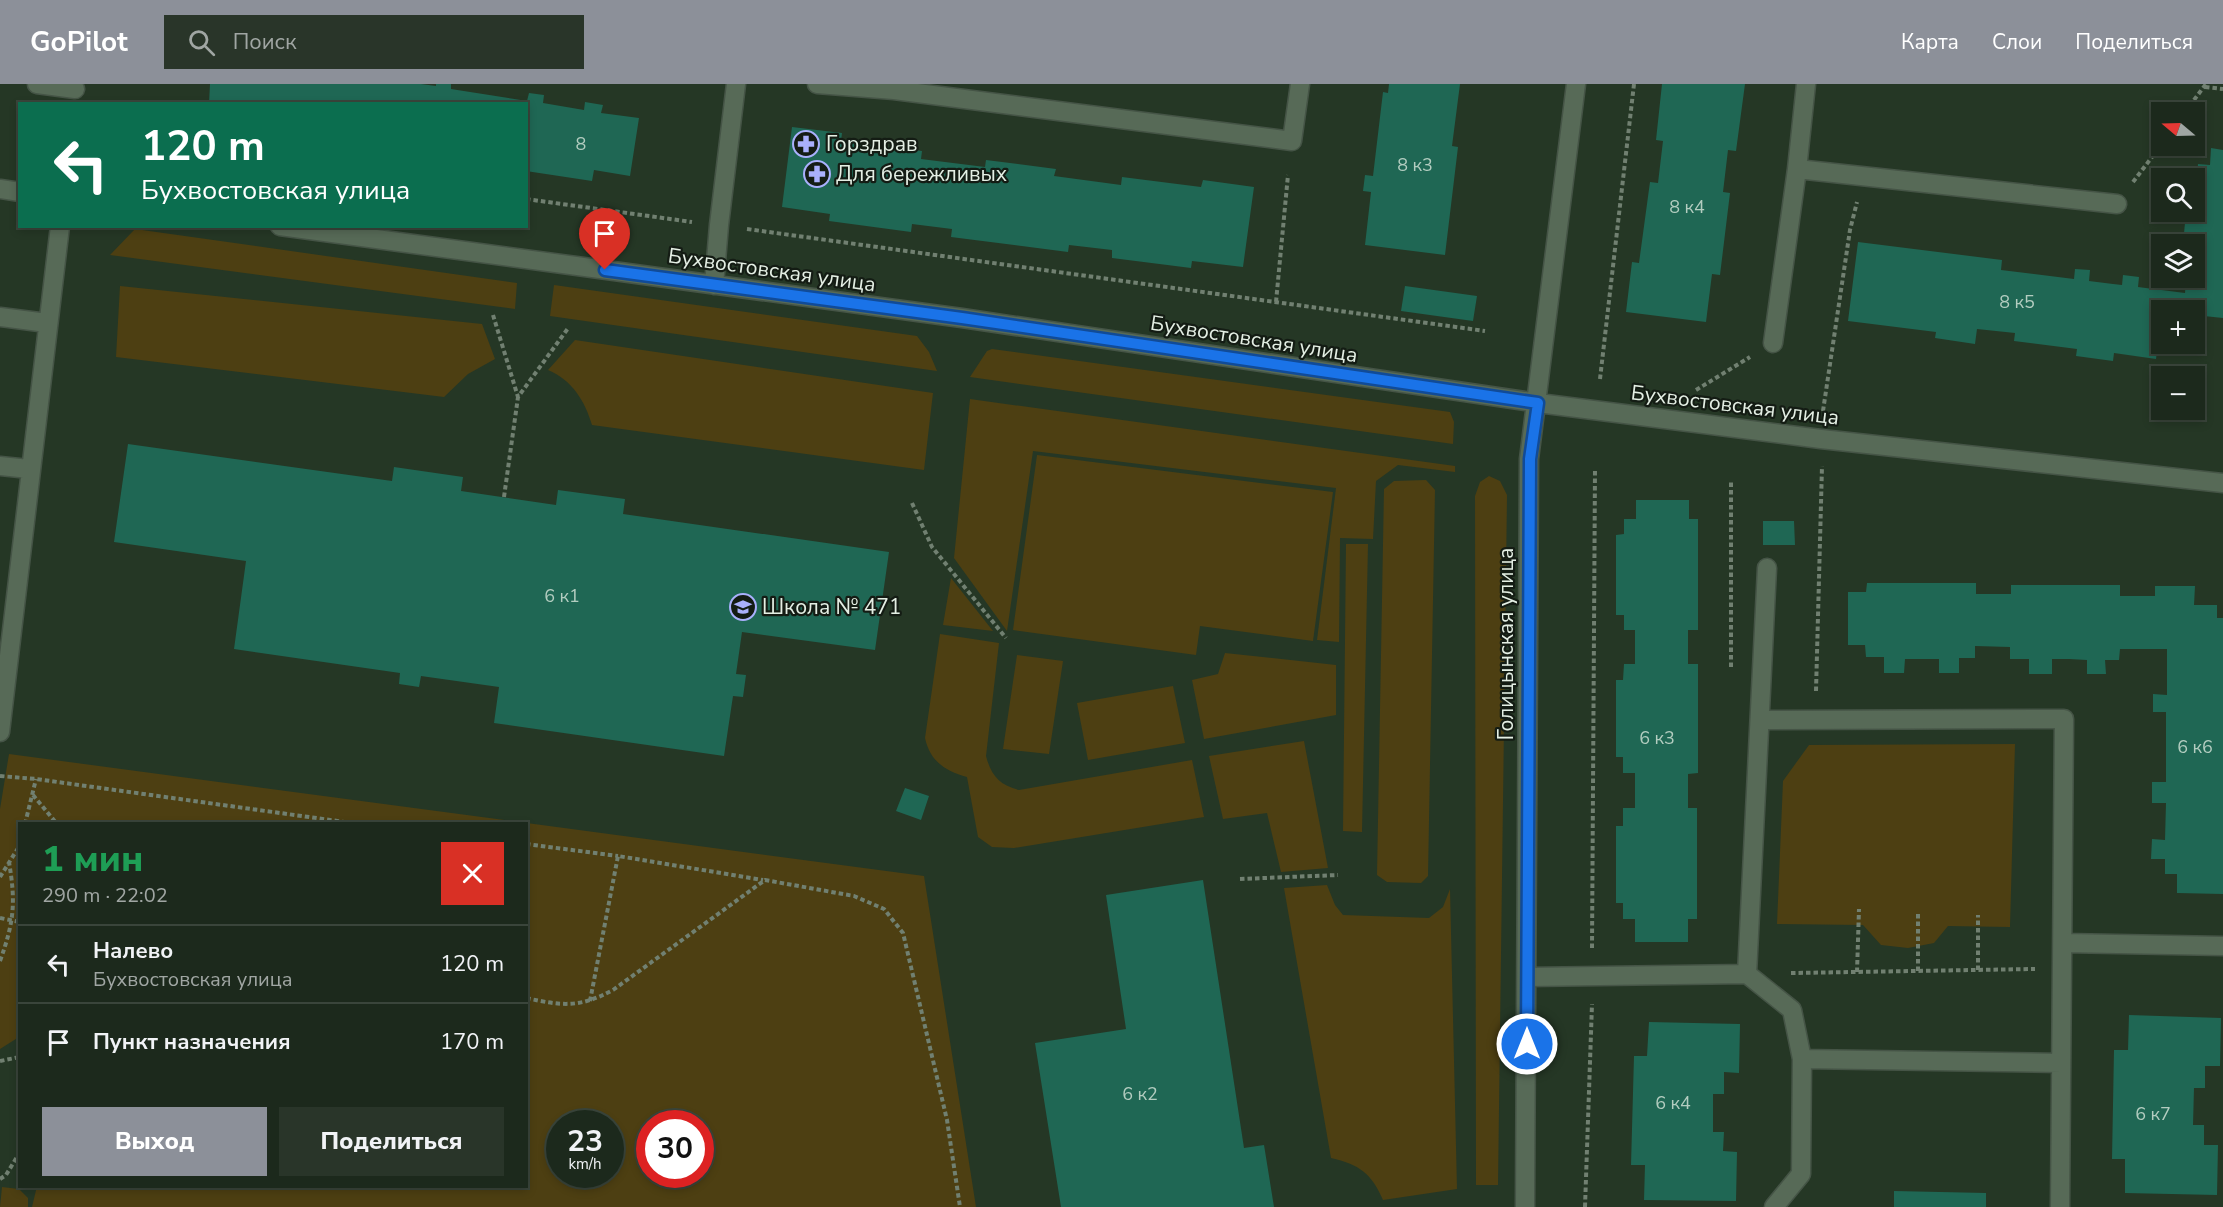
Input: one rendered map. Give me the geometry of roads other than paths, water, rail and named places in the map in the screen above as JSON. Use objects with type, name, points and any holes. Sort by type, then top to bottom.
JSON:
[{"type":"street","points":[[37,84],[74,92]]},
{"type":"street","points":[[714,285],[736,84]]},
{"type":"street","points":[[817,84],[894,90],[1292,141],[1300,84]]},
{"type":"street","name":"Голицынская улица","points":[[1526,1207],[1530,459],[1576,84]]},
{"type":"street","points":[[1773,343],[1797,169],[1806,84]]},
{"type":"street","points":[[1797,169],[2117,204]]},
{"type":"street","points":[[0,189],[18,192]]},
{"type":"street","points":[[0,732],[2,696],[60,228]]},
{"type":"street","name":"Бухвостовская улица","points":[[295,228],[962,318],[1538,403],[1821,439],[2223,483]]},
{"type":"street","points":[[0,317],[47,323]]},
{"type":"street","points":[[0,466],[29,469]]},
{"type":"street","points":[[1747,974],[1767,568]]},
{"type":"street","points":[[1760,720],[2064,719],[2064,943],[2060,1207]]},
{"type":"street","points":[[2064,943],[2223,946]]},
{"type":"street","points":[[1527,977],[1747,974],[1792,1010],[1802,1059],[1800,1174],[1774,1207]]},
{"type":"street","points":[[1802,1059],[2061,1063]]},
{"type":"place","name":"Горздрав","points":[[806,144]]},
{"type":"place","name":"Для бережливых","points":[[817,174]]},
{"type":"place","name":"Школа № 471","points":[[743,607]]}]
